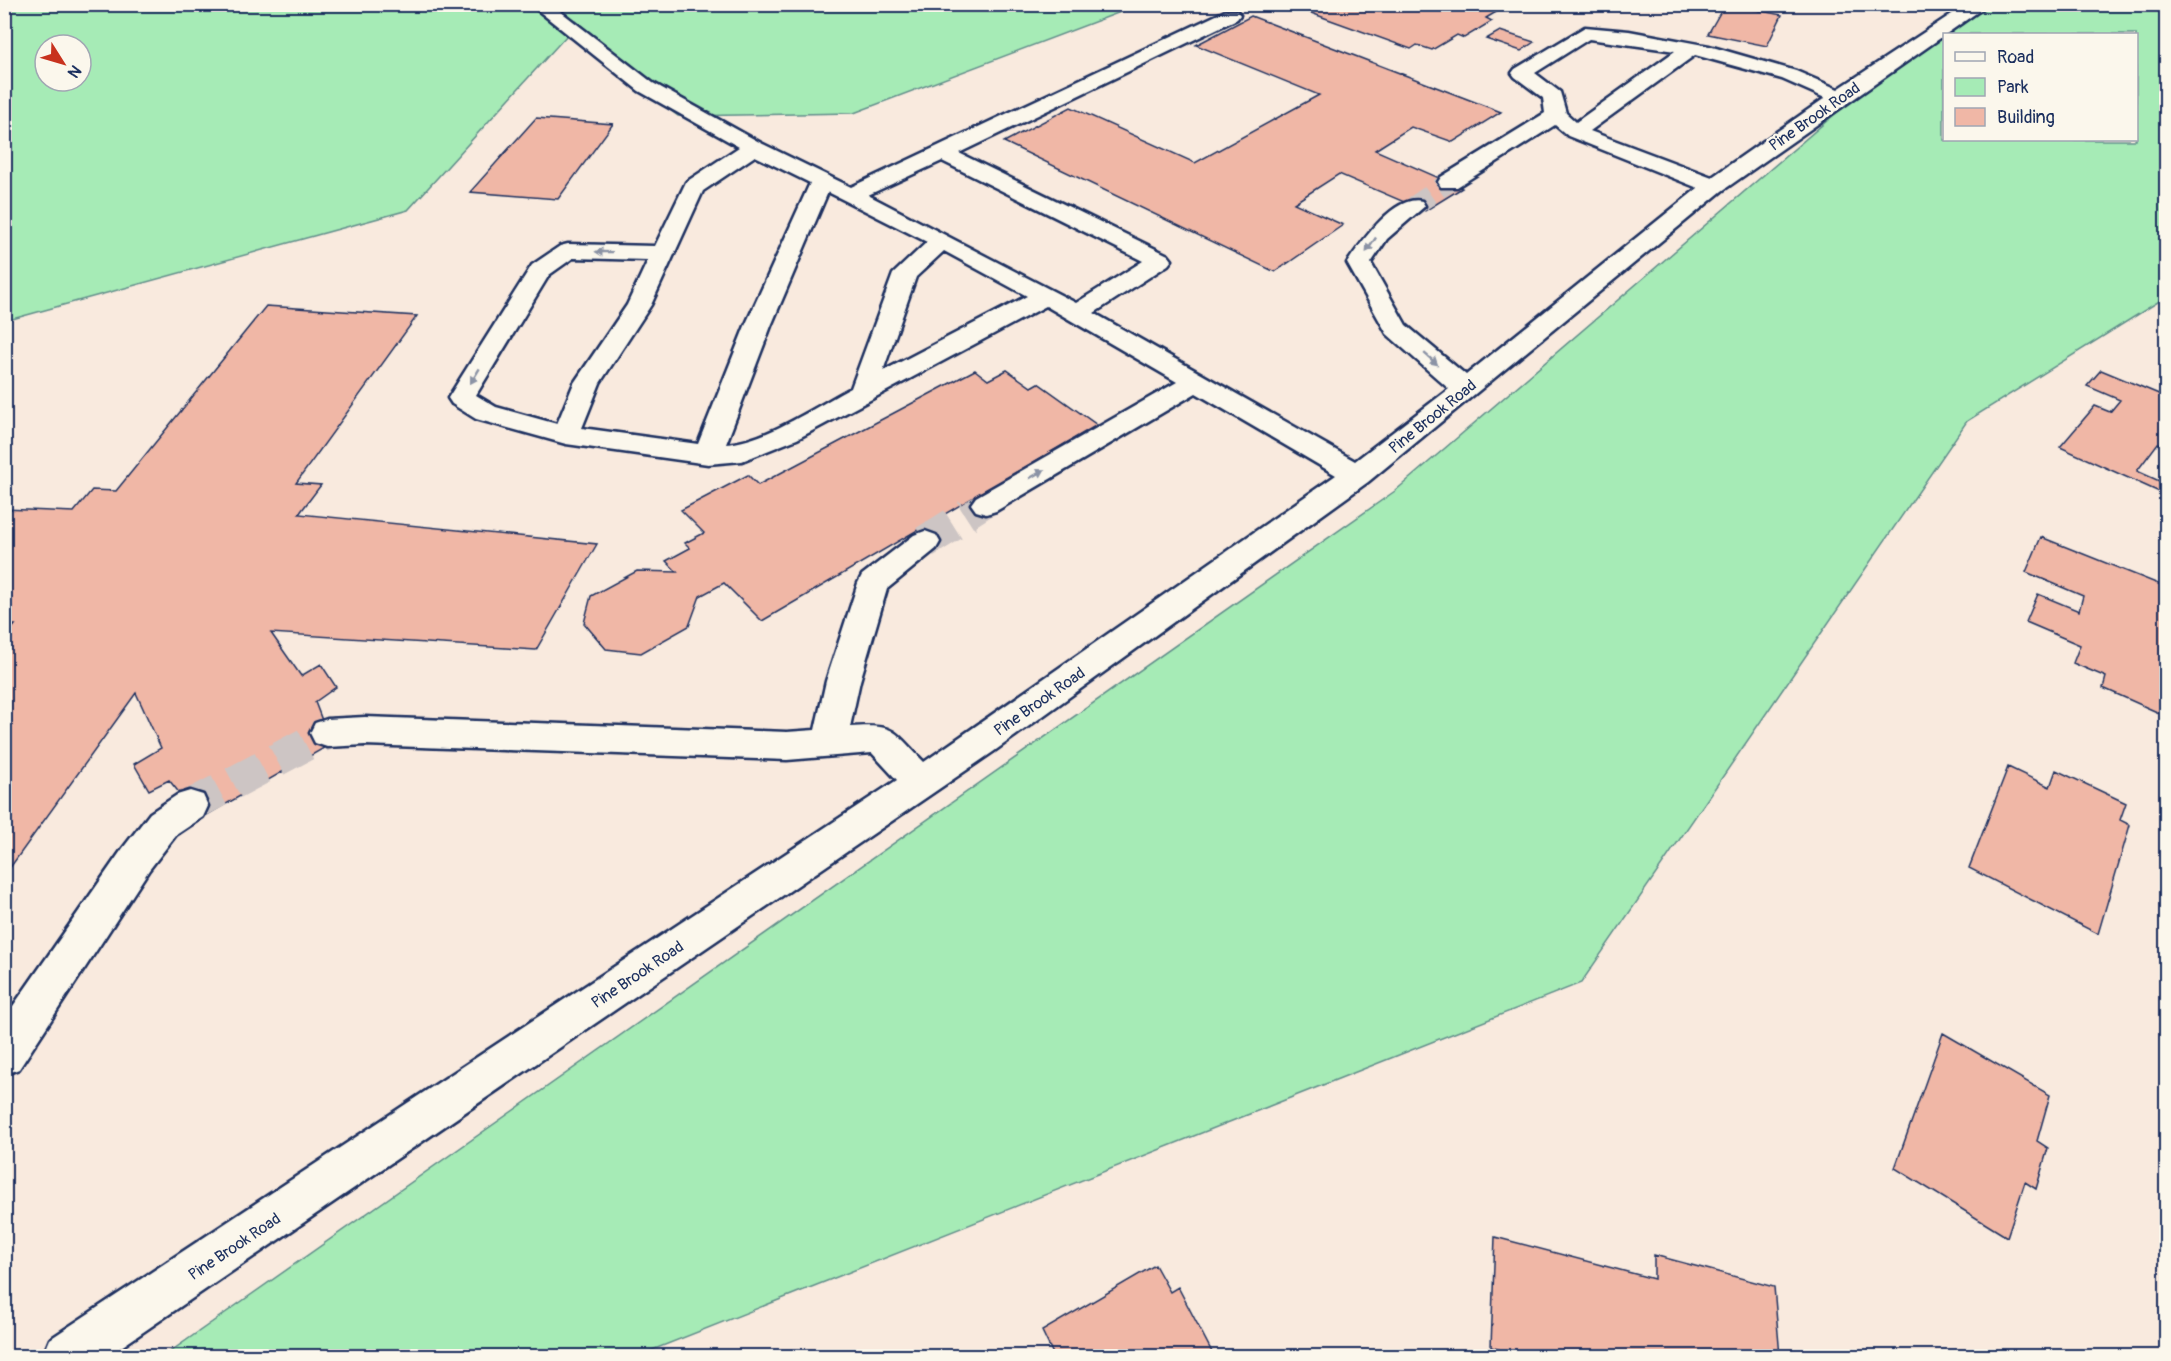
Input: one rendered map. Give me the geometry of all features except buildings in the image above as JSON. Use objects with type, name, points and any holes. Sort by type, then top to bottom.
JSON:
[{"type":"street","points":[[539,4],[646,87],[754,147],[1046,296],[1358,475]]},
{"type":"street","name":"Pine Brook Road","points":[[67,1356],[921,782],[1358,475],[1714,186],[1840,97],[1980,4]]},
{"type":"street","points":[[851,195],[1065,94],[1118,73],[1231,15]]},
{"type":"street","points":[[1714,186],[1575,132],[1556,115],[1553,96],[1522,73],[1585,33],[1629,37],[1691,49],[1789,75],[1840,97]]},
{"type":"street","points":[[1575,132],[1691,49]]},
{"type":"street","points":[[1449,182],[1556,115]]},
{"type":"street","points":[[566,435],[587,383],[639,305],[694,187],[754,147]]},
{"type":"street","points":[[941,152],[1160,260],[1077,313]]},
{"type":"street","points":[[708,455],[758,326],[822,180]]},
{"type":"street","points":[[1414,206],[1379,234],[1359,263],[1396,329],[1466,389]]},
{"type":"street","points":[[863,391],[905,274],[942,241]]},
{"type":"street","points":[[663,253],[568,251],[540,270],[461,398],[486,413],[566,435],[708,455],[742,452],[787,433],[1046,296]]},
{"type":"street","points":[[986,504],[1196,382]]},
{"type":"street","points":[[830,743],[843,681],[873,583],[925,542]]},
{"type":"street","points":[[327,733],[365,731],[787,746],[880,739],[921,782]]},
{"type":"street","points":[[4,1055],[136,859],[163,825],[190,806]]},
{"type":"green space","points":[[5,5],[1139,5],[854,113],[678,116],[568,34],[408,210],[5,321]]},
{"type":"green space","points":[[1962,5],[2166,5],[2166,297],[1967,421],[1581,983],[637,1356],[164,1356],[1395,491]]},
{"type":"tunnel","points":[[1414,206],[1449,182]]},
{"type":"tunnel","points":[[966,517],[986,504]]},
{"type":"tunnel","points":[[925,542],[968,515]]},
{"type":"tunnel","points":[[190,806],[327,733]]}]
